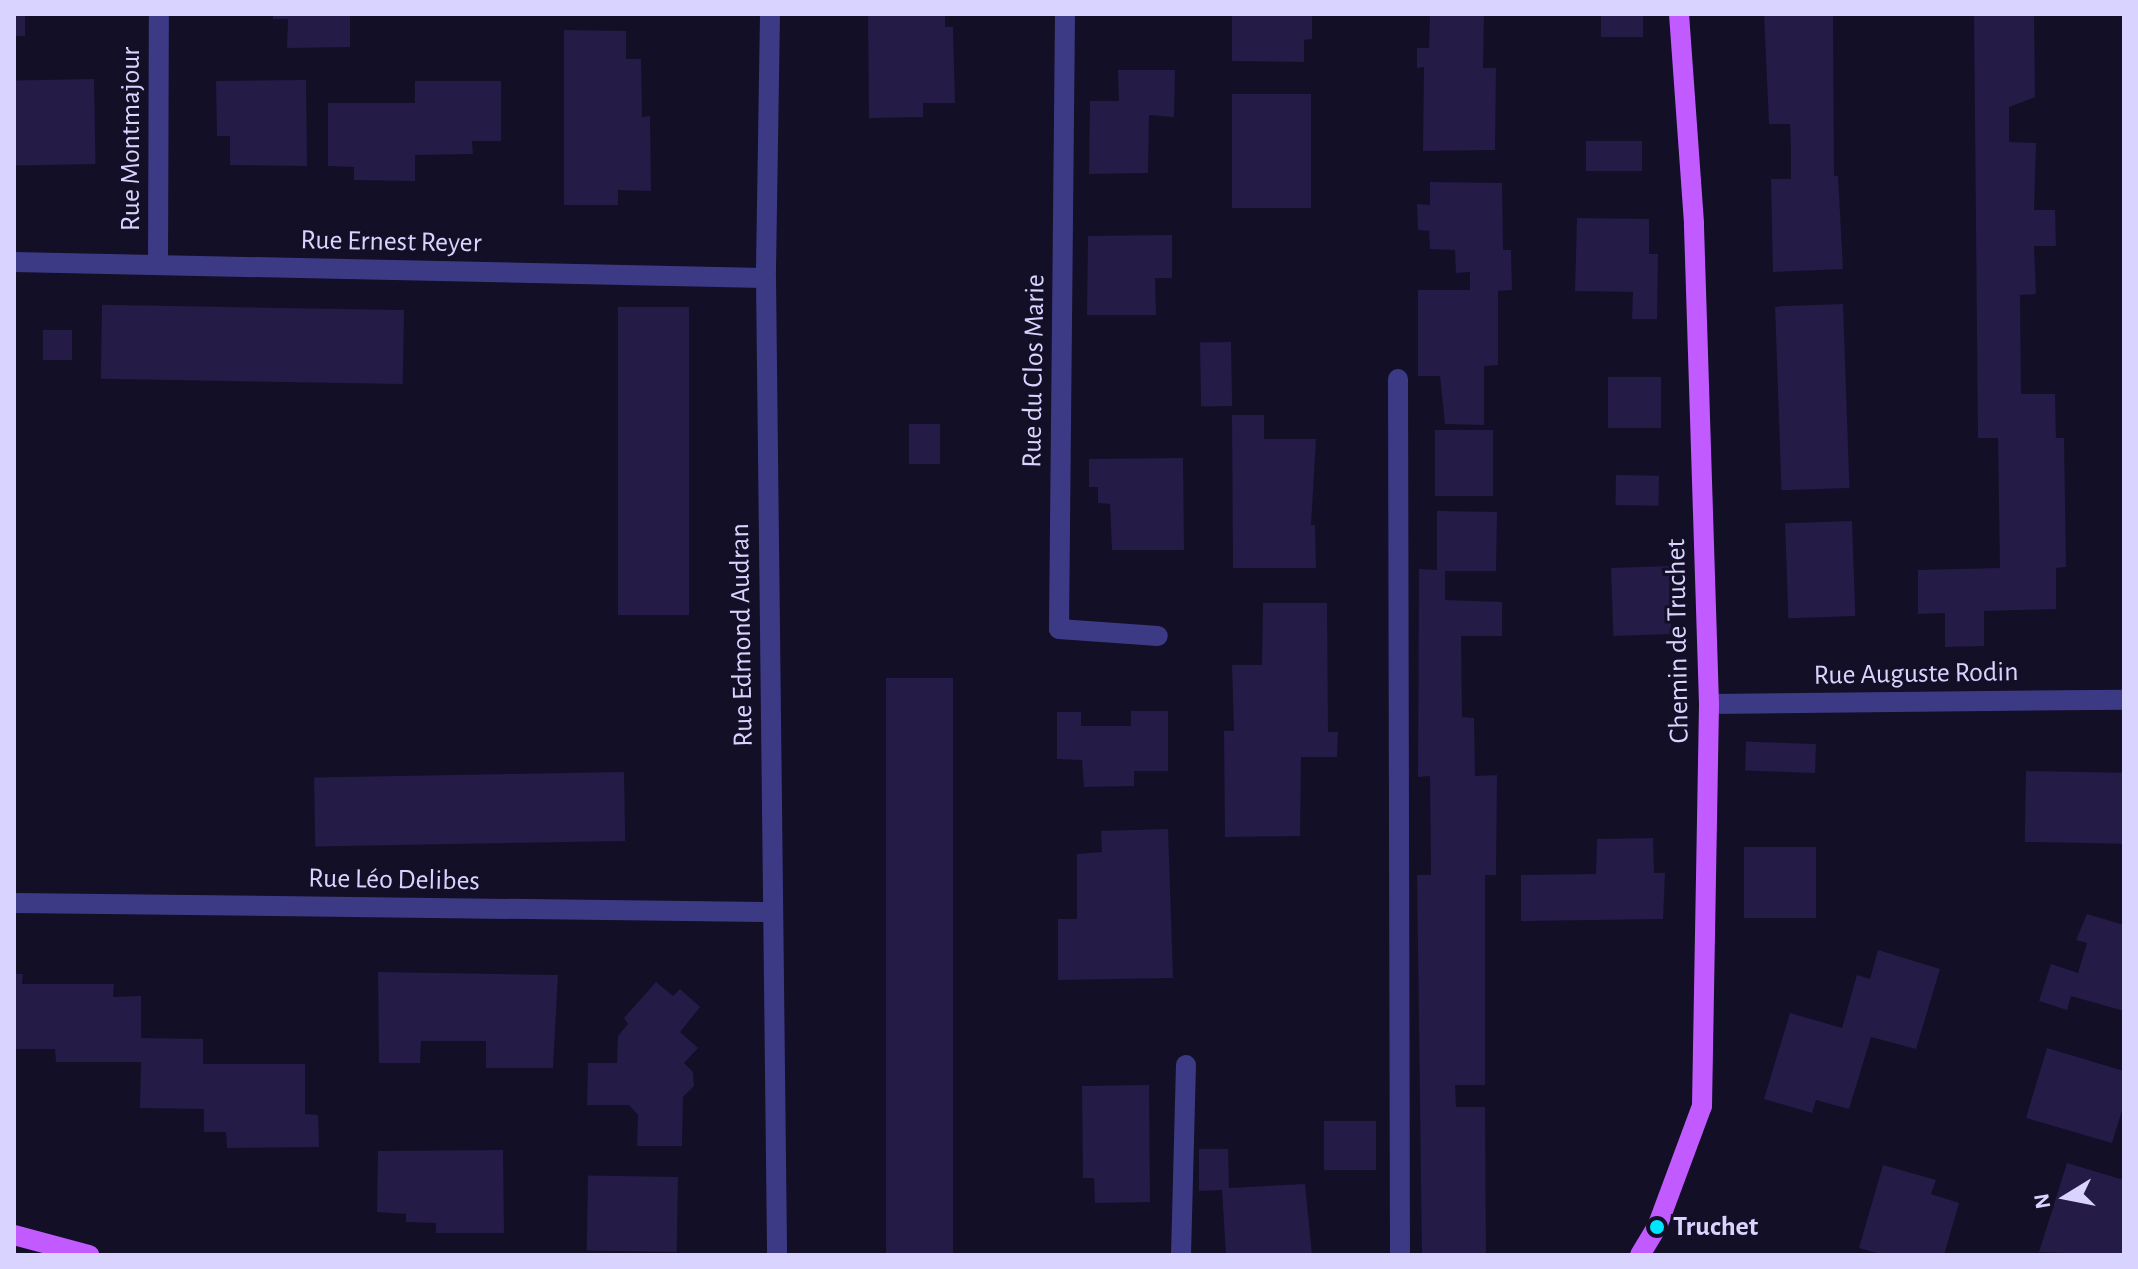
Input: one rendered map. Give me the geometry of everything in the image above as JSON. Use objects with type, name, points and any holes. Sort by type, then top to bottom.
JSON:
[{"type":"main road","name":"Chemin de Truchet","points":[[1640,1255],[1657,1227],[1702,1106],[1709,704],[1694,223],[1679,14]]},
{"type":"main road","points":[[14,1235],[89,1255]]},
{"type":"street","name":"Rue Montmajour","points":[[158,265],[159,14]]},
{"type":"street","name":"Rue Edmond Audran","points":[[770,14],[766,278],[777,1255]]},
{"type":"street","name":"Rue du Clos Marie","points":[[1065,14],[1059,629],[1158,636]]},
{"type":"street","name":"Rue Ernest Reyer","points":[[14,262],[766,278]]},
{"type":"street","points":[[1398,379],[1400,1255]]},
{"type":"street","name":"Rue Auguste Rodin","points":[[1709,704],[2124,700]]},
{"type":"street","name":"Rue Léo Delibes","points":[[14,903],[772,912]]},
{"type":"street","points":[[1181,1255],[1186,1065]]},
{"type":"building","points":[[14,14],[25,14],[25,36],[14,36]]},
{"type":"building","points":[[273,14],[350,14],[350,47],[287,48],[288,19],[273,19]]},
{"type":"building","points":[[868,14],[945,14],[945,27],[953,27],[955,103],[923,103],[923,117],[869,118]]},
{"type":"building","points":[[1232,14],[1312,14],[1312,39],[1304,40],[1304,62],[1232,61]]},
{"type":"building","points":[[1430,14],[1484,14],[1483,68],[1496,68],[1495,150],[1423,151],[1424,67],[1417,68],[1417,48],[1429,48]]},
{"type":"building","points":[[1601,14],[1643,14],[1643,37],[1601,37]]},
{"type":"building","points":[[1764,14],[1833,14],[1834,176],[1838,176],[1843,269],[1773,272],[1771,179],[1791,179],[1791,151],[1790,124],[1769,124]]},
{"type":"building","points":[[1974,14],[2034,14],[2035,97],[2009,107],[2009,142],[2036,143],[2034,210],[2055,210],[2056,246],[2034,246],[2036,294],[2020,295],[2021,394],[2055,394],[2056,438],[2064,438],[2066,567],[2056,568],[2056,609],[1984,611],[1984,646],[1945,647],[1945,613],[1918,614],[1918,570],[2000,568],[1998,438],[1978,438]]},
{"type":"building","points":[[564,30],[626,31],[626,59],[641,59],[642,117],[650,116],[651,191],[618,190],[618,205],[564,205]]},
{"type":"building","points":[[1118,70],[1175,70],[1174,117],[1149,115],[1148,173],[1089,174],[1090,101],[1119,101]]},
{"type":"building","points":[[94,79],[95,164],[15,165],[14,80]]},
{"type":"building","points":[[306,80],[307,166],[230,165],[230,136],[217,136],[216,81]]},
{"type":"building","points":[[415,81],[501,81],[501,141],[472,141],[473,154],[415,155],[415,181],[354,180],[354,167],[328,166],[328,103],[415,103]]},
{"type":"building","points":[[1232,94],[1311,94],[1311,208],[1232,208]]},
{"type":"building","points":[[1586,141],[1642,141],[1642,171],[1586,171]]},
{"type":"building","points":[[1430,182],[1502,183],[1503,250],[1511,250],[1512,290],[1498,291],[1498,365],[1484,366],[1484,425],[1445,424],[1440,376],[1418,376],[1418,290],[1470,290],[1470,272],[1456,273],[1455,250],[1430,249],[1429,231],[1418,230],[1417,204],[1430,205]]},
{"type":"building","points":[[1577,218],[1649,219],[1649,254],[1658,254],[1657,319],[1632,319],[1633,292],[1575,291]]},
{"type":"building","points":[[1172,235],[1172,278],[1155,278],[1156,315],[1087,315],[1088,236]]},
{"type":"building","points":[[1843,304],[1849,488],[1781,490],[1775,306]]},
{"type":"building","points":[[102,305],[404,310],[403,384],[101,379]]},
{"type":"building","points":[[618,307],[689,307],[689,615],[618,615]]},
{"type":"building","points":[[43,330],[72,330],[72,360],[43,360]]},
{"type":"building","points":[[1231,342],[1232,406],[1201,407],[1200,343]]},
{"type":"building","points":[[1608,377],[1661,377],[1661,428],[1608,428]]},
{"type":"building","points":[[1232,415],[1264,415],[1264,439],[1316,439],[1311,525],[1315,525],[1316,568],[1233,568]]},
{"type":"building","points":[[909,424],[940,424],[940,464],[909,464]]},
{"type":"building","points":[[1435,430],[1493,430],[1493,496],[1435,496]]},
{"type":"building","points":[[1183,458],[1184,550],[1112,550],[1110,504],[1098,503],[1098,487],[1089,487],[1089,459]]},
{"type":"building","points":[[1616,475],[1659,476],[1658,506],[1615,505]]},
{"type":"building","points":[[1437,511],[1497,512],[1496,571],[1445,571],[1445,600],[1502,602],[1502,636],[1461,636],[1462,717],[1474,718],[1475,776],[1497,775],[1496,875],[1485,875],[1485,1085],[1455,1085],[1456,1107],[1485,1107],[1486,1255],[1422,1255],[1417,875],[1431,875],[1430,776],[1418,777],[1419,569],[1437,570]]},
{"type":"building","points":[[1852,521],[1855,616],[1788,618],[1785,523]]},
{"type":"building","points":[[1669,566],[1671,634],[1613,636],[1611,568]]},
{"type":"building","points":[[1263,603],[1327,603],[1328,732],[1338,732],[1337,757],[1301,757],[1300,836],[1225,837],[1224,731],[1234,731],[1232,665],[1262,665]]},
{"type":"building","points":[[886,678],[953,678],[953,1255],[886,1255]]},
{"type":"building","points":[[1131,711],[1168,711],[1168,771],[1134,771],[1134,786],[1084,787],[1082,760],[1057,759],[1057,712],[1081,712],[1081,726],[1131,726]]},
{"type":"building","points":[[1746,742],[1816,744],[1815,773],[1745,771]]},
{"type":"building","points":[[2026,771],[2124,773],[2123,844],[2025,842]]},
{"type":"building","points":[[624,772],[625,841],[315,846],[314,777]]},
{"type":"building","points":[[1168,829],[1173,978],[1058,980],[1058,919],[1077,919],[1077,854],[1102,852],[1101,831]]},
{"type":"building","points":[[1653,838],[1654,873],[1665,873],[1663,919],[1521,921],[1521,875],[1596,874],[1597,839]]},
{"type":"building","points":[[1744,847],[1816,847],[1816,918],[1744,918]]},
{"type":"building","points":[[2087,914],[2124,925],[2124,1011],[2071,996],[2067,1010],[2039,1001],[2051,964],[2078,973],[2087,943],[2076,940]]},
{"type":"building","points":[[1878,950],[1940,969],[1916,1049],[1871,1037],[1849,1109],[1816,1100],[1812,1113],[1764,1099],[1790,1013],[1842,1028],[1857,975],[1870,979]]},
{"type":"building","points":[[378,972],[558,975],[553,1068],[486,1068],[486,1041],[421,1041],[420,1063],[379,1063]]},
{"type":"building","points":[[14,974],[23,974],[22,984],[114,984],[113,997],[141,996],[141,1038],[203,1039],[203,1064],[305,1064],[305,1114],[318,1115],[319,1147],[227,1148],[226,1132],[204,1132],[204,1109],[140,1108],[141,1062],[56,1062],[55,1049],[14,1049]]},
{"type":"building","points":[[656,982],[673,996],[680,989],[700,1007],[680,1032],[698,1048],[684,1063],[693,1072],[694,1086],[683,1097],[682,1146],[637,1146],[638,1115],[629,1105],[587,1105],[588,1063],[617,1063],[618,1036],[628,1024],[624,1018]]},
{"type":"building","points":[[2047,1048],[2124,1071],[2124,1104],[2112,1143],[2026,1118]]},
{"type":"building","points":[[1149,1085],[1150,1202],[1095,1203],[1094,1178],[1083,1178],[1082,1086]]},
{"type":"building","points":[[1324,1121],[1376,1121],[1376,1170],[1324,1170]]},
{"type":"building","points":[[1199,1149],[1228,1149],[1229,1188],[1305,1184],[1312,1255],[1226,1255],[1222,1190],[1199,1191]]},
{"type":"building","points":[[503,1150],[504,1233],[436,1233],[436,1223],[406,1222],[406,1214],[377,1212],[378,1151]]},
{"type":"building","points":[[2067,1163],[2124,1180],[2124,1255],[2039,1252]]},
{"type":"building","points":[[1883,1165],[1936,1180],[1931,1194],[1959,1203],[1944,1255],[1884,1255],[1859,1248]]},
{"type":"building","points":[[588,1175],[678,1177],[677,1252],[587,1250]]},
{"type":"place","name":"Truchet","points":[[1657,1227]]}]
